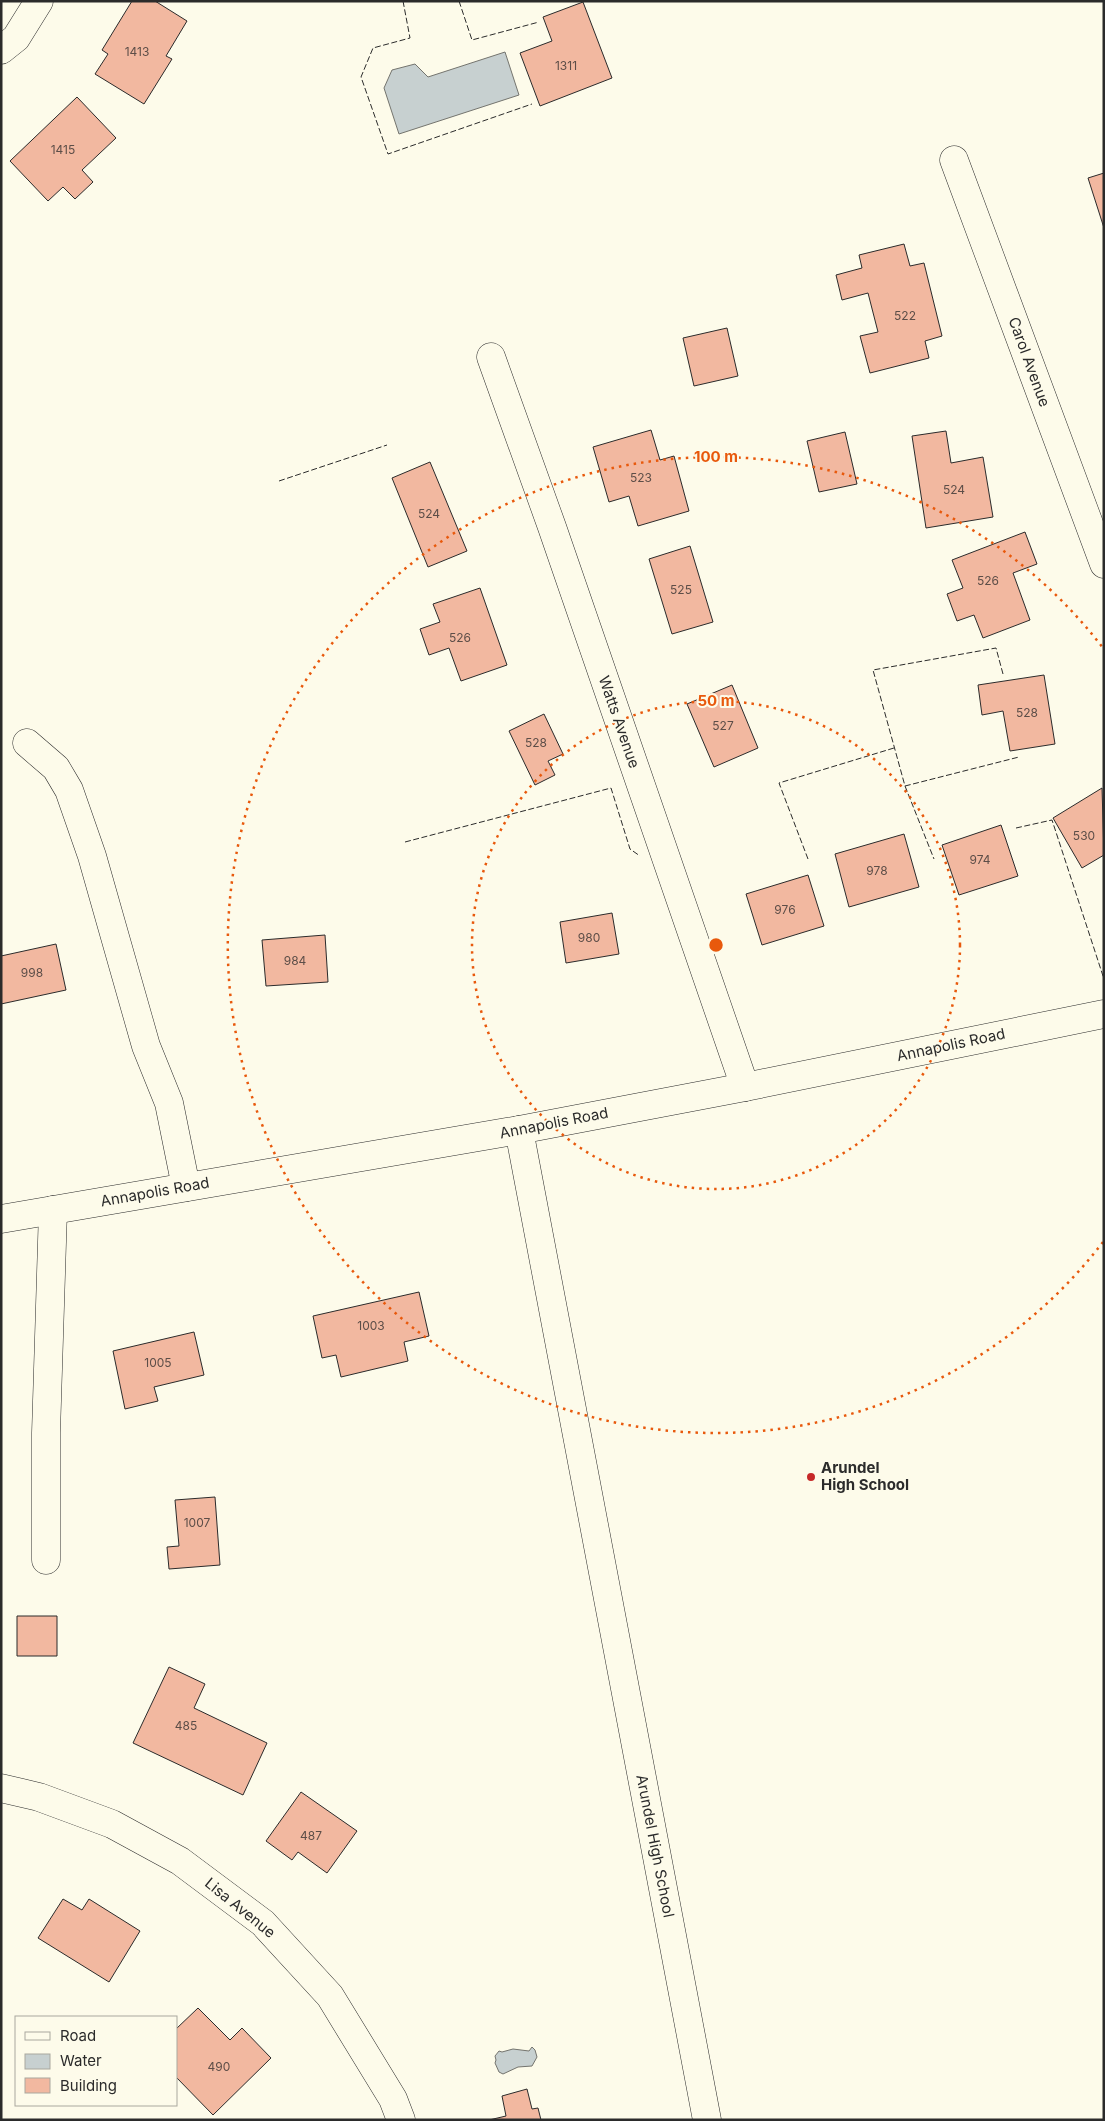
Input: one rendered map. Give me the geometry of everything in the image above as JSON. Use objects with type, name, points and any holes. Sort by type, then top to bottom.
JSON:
[{"type":"street","points":[[1,50],[16,38],[40,1]]},
{"type":"street","name":"Carol Avenue","points":[[954,160],[1104,564]]},
{"type":"street","name":"Watts Avenue","points":[[491,357],[552,527],[745,1087]]},
{"type":"street","points":[[27,743],[56,768],[69,790],[92,856],[146,1046],[169,1103],[186,1187]]},
{"type":"street","name":"Annapolis Road","points":[[1,1219],[519,1130],[745,1087],[1104,1014]]},
{"type":"street","name":"Arundel High School","points":[[519,1130],[706,2120]]},
{"type":"street","points":[[46,1560],[46,1433],[53,1210]]},
{"type":"street","name":"Lisa Avenue","points":[[1,1788],[39,1797],[112,1824],[180,1861],[263,1923],[330,1996],[393,2099],[401,2120]]},
{"type":"water","points":[[505,52],[519,95],[399,134],[384,88],[392,70],[415,64],[428,77]]},
{"type":"water","points":[[532,2047],[537,2057],[532,2066],[518,2067],[503,2074],[499,2072],[495,2063],[495,2056],[499,2051],[513,2049],[529,2051]]},
{"type":"building","points":[[132,1],[155,1],[187,21],[166,56],[172,59],[144,104],[95,74],[108,54],[102,50]]},
{"type":"building","points":[[583,2],[612,78],[540,106],[520,53],[552,41],[543,17]]},
{"type":"building","points":[[77,97],[116,138],[82,170],[93,182],[75,199],[63,187],[48,201],[10,161]]},
{"type":"building","points":[[1104,173],[1104,228],[1088,178]]},
{"type":"building","points":[[904,244],[910,266],[924,263],[942,336],[925,341],[929,358],[870,373],[860,336],[878,332],[868,293],[842,300],[836,275],[862,268],[859,255]]},
{"type":"building","points":[[727,328],[738,376],[694,386],[683,338]]},
{"type":"building","points":[[651,430],[660,460],[674,456],[689,511],[638,526],[629,496],[609,502],[593,447]]},
{"type":"building","points":[[946,431],[951,463],[983,457],[993,517],[926,528],[912,436]]},
{"type":"building","points":[[845,432],[857,484],[819,492],[807,441]]},
{"type":"building","points":[[430,462],[467,551],[428,567],[392,478]]},
{"type":"building","points":[[1025,532],[1037,564],[1013,573],[1030,620],[983,638],[974,615],[957,621],[947,594],[963,588],[952,560]]},
{"type":"building","points":[[690,546],[713,622],[672,634],[649,559]]},
{"type":"building","points":[[480,588],[507,665],[461,681],[449,648],[429,655],[420,629],[440,622],[433,604]]},
{"type":"building","points":[[1044,675],[1055,744],[1010,751],[1003,711],[982,715],[978,685]]},
{"type":"building","points":[[732,685],[758,748],[714,767],[687,704]]},
{"type":"building","points":[[544,714],[563,754],[548,761],[555,775],[535,785],[509,731]]},
{"type":"building","points":[[1102,788],[1104,855],[1082,868],[1053,818]]},
{"type":"building","points":[[1001,825],[1018,876],[959,895],[942,845]]},
{"type":"building","points":[[904,834],[919,887],[849,907],[835,854]]},
{"type":"building","points":[[808,875],[824,926],[762,945],[746,894]]},
{"type":"building","points":[[612,913],[619,954],[566,963],[560,922]]},
{"type":"building","points":[[325,935],[328,982],[266,986],[262,940]]},
{"type":"building","points":[[56,944],[66,990],[1,1004],[1,956]]},
{"type":"building","points":[[419,1292],[429,1336],[404,1342],[408,1361],[341,1377],[336,1355],[322,1358],[313,1316]]},
{"type":"building","points":[[194,1332],[204,1375],[154,1387],[158,1401],[125,1409],[113,1351]]},
{"type":"building","points":[[215,1497],[220,1565],[169,1569],[167,1547],[179,1546],[175,1500]]},
{"type":"building","points":[[17,1616],[57,1616],[57,1656],[17,1656]]},
{"type":"building","points":[[169,1667],[205,1684],[194,1708],[267,1743],[243,1795],[133,1743]]},
{"type":"building","points":[[301,1792],[357,1831],[327,1873],[298,1852],[292,1860],[266,1841]]},
{"type":"building","points":[[63,1899],[82,1910],[89,1899],[140,1931],[109,1982],[38,1938]]},
{"type":"building","points":[[198,2008],[230,2040],[242,2028],[271,2058],[213,2115],[178,2079],[178,2027]]},
{"type":"building","points":[[527,2089],[532,2109],[538,2108],[541,2120],[489,2120],[506,2116],[502,2096]]},
{"type":"fence","points":[[403,1],[410,38],[373,48],[361,77],[388,154],[532,104]]},
{"type":"fence","points":[[459,1],[472,40],[539,22]]},
{"type":"fence","points":[[279,481],[387,445]]},
{"type":"fence","points":[[1003,674],[996,648],[873,670],[905,786],[1019,757]]},
{"type":"fence","points":[[808,859],[779,783],[894,748]]},
{"type":"fence","points":[[905,786],[934,859]]},
{"type":"fence","points":[[405,842],[611,788],[630,849],[640,856]]},
{"type":"fence","points":[[1016,828],[1052,820],[1104,979]]},
{"type":"place","name":"Arundel High School","points":[[811,1477]]}]
